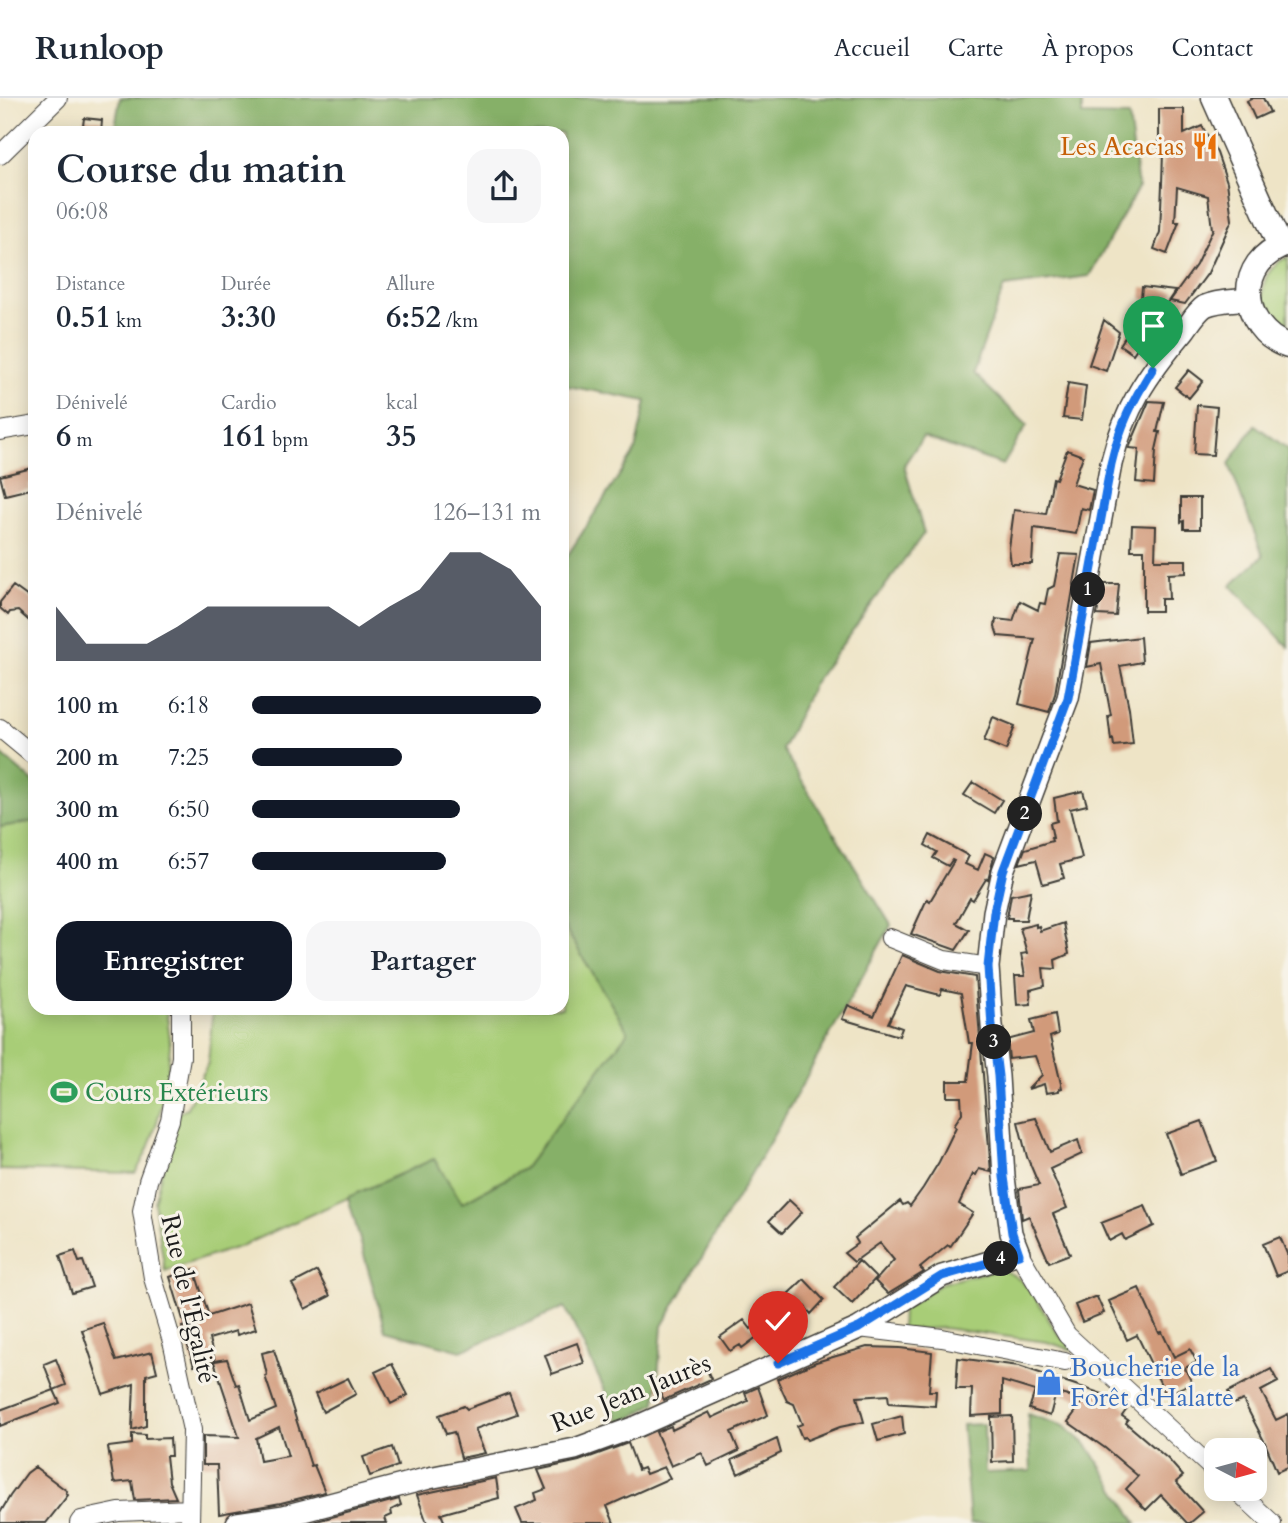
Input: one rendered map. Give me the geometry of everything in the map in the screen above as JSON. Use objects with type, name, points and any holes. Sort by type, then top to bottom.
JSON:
[{"type":"main road","points":[[1214,98],[1284,245],[1266,255],[1256,268],[1248,299],[1253,316],[1262,331],[1276,342],[1288,346]]},
{"type":"street","points":[[30,126],[58,98]]},
{"type":"street","points":[[0,155],[28,127]]},
{"type":"street","points":[[1204,1461],[1067,1335],[1019,1254],[1012,1233],[1004,1177],[988,967],[994,912],[1003,871],[1068,698],[1119,432],[1130,406],[1153,368],[1203,307],[1218,302],[1248,299]]},
{"type":"street","points":[[0,431],[28,426]]},
{"type":"street","points":[[0,728],[28,751]]},
{"type":"street","points":[[890,939],[944,960],[988,967]]},
{"type":"street","name":"Rue de l'Égalité","points":[[181,1015],[181,1057],[170,1120],[148,1181],[142,1212],[153,1278],[173,1345],[192,1430],[190,1516]]},
{"type":"street","name":"Rue Jean Jaurès","points":[[237,1523],[284,1516],[429,1478],[575,1449],[638,1426],[859,1328],[942,1276],[1019,1254]]},
{"type":"street","points":[[859,1328],[942,1338],[1065,1362]]},
{"type":"street","points":[[1249,1502],[1272,1523]]},
{"type":"street","points":[[79,1523],[119,1512],[190,1516]]},
{"type":"green space","points":[[120,98],[1082,98],[1082,115],[1129,116],[1138,188],[1089,276],[1004,287],[973,373],[1027,425],[1003,465],[923,437],[904,465],[924,533],[814,683],[782,749],[891,925],[779,1126],[662,1326],[656,1403],[621,1424],[565,1307],[461,1351],[385,1330],[348,1197],[434,1159],[462,1203],[524,1169],[628,1032],[569,935],[569,553],[635,451],[646,401],[569,386],[569,126],[115,126]]},
{"type":"green space","points":[[1288,257],[1288,332],[1269,316],[1263,294],[1269,273]]},
{"type":"green space","points":[[1255,425],[1288,449],[1288,647],[1231,585],[1263,556],[1229,464]]},
{"type":"green space","points":[[0,753],[28,777],[28,822],[0,827]]},
{"type":"green space","points":[[28,822],[28,1015],[167,1015],[170,1046],[163,1095],[155,1129],[135,1173],[0,1170],[0,827]]},
{"type":"green space","points":[[569,934],[629,1032],[524,1169],[462,1203],[434,1159],[241,1246],[165,1271],[154,1202],[177,1113],[187,1108],[208,1063],[212,1015],[569,1015]]},
{"type":"green space","points":[[998,1269],[1010,1273],[1027,1287],[1060,1336],[1076,1351],[1047,1342],[943,1328],[901,1330],[902,1310],[942,1283]]},
{"type":"green space","points":[[1028,1414],[1064,1426],[1088,1446],[1137,1523],[970,1523],[962,1425],[984,1424],[985,1473],[1031,1471]]},
{"type":"building","points":[[1263,98],[1270,112],[1255,119],[1247,101]]},
{"type":"building","points":[[1159,109],[1184,109],[1184,134],[1202,126],[1217,153],[1227,182],[1232,220],[1208,273],[1185,304],[1170,301],[1196,265],[1213,229],[1208,196],[1177,187],[1175,222],[1179,222],[1167,254],[1154,249],[1160,232],[1162,184],[1163,152],[1159,152]]},
{"type":"building","points":[[84,118],[102,120],[102,126],[83,126]]},
{"type":"building","points":[[1142,287],[1175,291],[1133,354],[1120,345],[1132,326],[1136,328],[1153,303],[1141,298]]},
{"type":"building","points":[[1104,320],[1119,332],[1106,371],[1089,365]]},
{"type":"building","points":[[1189,370],[1203,381],[1189,398],[1175,387]]},
{"type":"building","points":[[1068,383],[1086,386],[1082,420],[1063,418]]},
{"type":"building","points":[[1149,401],[1164,402],[1157,432],[1160,432],[1154,484],[1136,482],[1139,449],[1129,448]]},
{"type":"building","points":[[1197,405],[1217,407],[1213,455],[1194,454]]},
{"type":"building","points":[[1067,450],[1083,456],[1073,484],[1093,490],[1089,510],[1081,508],[1076,534],[1034,528],[1032,564],[1011,564],[1009,548],[1014,510],[1046,514],[1053,478],[1056,479]]},
{"type":"building","points":[[28,469],[28,489],[5,495],[0,476]]},
{"type":"building","points":[[1181,498],[1200,498],[1200,529],[1184,529],[1184,521],[1181,522]]},
{"type":"building","points":[[1132,525],[1156,526],[1155,560],[1186,560],[1186,573],[1168,574],[1169,599],[1161,599],[1161,611],[1144,611],[1144,550],[1131,550]]},
{"type":"building","points":[[1060,554],[1079,555],[1055,694],[1049,712],[1019,704],[1035,639],[998,636],[995,627],[996,619],[1013,621],[1020,601],[1038,610],[1040,603],[1045,604],[1048,589],[1054,586]]},
{"type":"building","points":[[1102,584],[1119,584],[1116,616],[1097,615]]},
{"type":"building","points":[[13,586],[28,597],[28,620],[18,611],[8,615],[0,608],[0,602]]},
{"type":"building","points":[[1140,637],[1142,662],[1120,666],[1133,744],[1114,746],[1101,664],[1087,667],[1091,643]]},
{"type":"building","points":[[993,717],[1015,726],[1006,750],[984,741]]},
{"type":"building","points":[[973,782],[1002,800],[994,813],[964,795]]},
{"type":"building","points":[[1083,791],[1087,805],[1070,809],[1082,858],[1060,864],[1064,878],[1043,884],[1036,860],[1019,864],[1025,849],[1052,841],[1050,823],[1057,821],[1054,798]]},
{"type":"building","points":[[930,835],[969,856],[965,864],[978,870],[985,853],[994,857],[988,880],[986,879],[973,900],[970,898],[956,923],[969,930],[956,950],[911,934],[927,899],[930,901],[954,861],[948,866],[933,858],[937,852],[925,845]]},
{"type":"building","points":[[1031,891],[1026,920],[1007,918],[1011,895]]},
{"type":"building","points":[[1063,923],[1069,954],[1055,960],[1056,969],[1043,968],[1045,986],[1030,990],[1031,1004],[1017,1005],[1015,976],[1025,976],[1021,954],[1027,953],[1020,928],[1036,924],[1040,931]]},
{"type":"building","points":[[902,955],[940,971],[975,977],[991,1172],[979,1169],[976,1175],[973,1174],[959,1204],[973,1213],[950,1247],[948,1245],[920,1268],[924,1272],[888,1294],[875,1281],[894,1260],[880,1243],[854,1262],[844,1253],[858,1243],[855,1238],[900,1201],[903,1205],[907,1203],[910,1206],[939,1162],[956,1127],[954,1125],[962,1113],[961,1097],[947,1097],[947,1081],[968,1081],[973,1043],[969,1043],[961,993],[942,989],[940,995],[906,986],[888,1023],[902,1028],[899,1036],[842,1019],[848,1005],[874,1016]]},
{"type":"building","points":[[1055,1014],[1058,1034],[1050,1037],[1062,1088],[1046,1093],[1044,1084],[1028,1089],[1042,1075],[1035,1056],[1009,1059],[1007,1040],[1034,1033],[1031,1020]]},
{"type":"building","points":[[1036,1118],[1050,1152],[1078,1140],[1082,1154],[1050,1169],[1067,1208],[1053,1214],[1070,1254],[1049,1262],[1029,1216],[1022,1219],[1019,1189],[1039,1185],[1027,1157],[1018,1122]]},
{"type":"building","points":[[1202,1121],[1217,1161],[1181,1174],[1166,1134]]},
{"type":"building","points":[[789,1200],[802,1212],[782,1233],[769,1221]]},
{"type":"building","points":[[1145,1206],[1154,1226],[1125,1240],[1122,1234],[1109,1241],[1101,1223]]},
{"type":"building","points":[[1280,1237],[1288,1256],[1288,1271],[1276,1276],[1263,1244]]},
{"type":"building","points":[[75,1251],[79,1262],[83,1261],[92,1287],[72,1293],[60,1256]]},
{"type":"building","points":[[859,1261],[876,1278],[852,1304],[834,1287]]},
{"type":"building","points":[[194,1269],[209,1316],[248,1303],[256,1329],[237,1335],[236,1331],[209,1339],[215,1361],[227,1359],[236,1385],[239,1384],[250,1420],[276,1409],[265,1376],[267,1375],[262,1353],[274,1350],[311,1466],[314,1465],[325,1492],[219,1514],[217,1465],[203,1465],[203,1436],[239,1437],[214,1362],[194,1366],[170,1277]],"holes":[[[279,1427],[288,1456],[260,1461],[256,1438]]]},
{"type":"building","points":[[317,1271],[330,1296],[305,1309],[292,1284]]},
{"type":"building","points":[[804,1279],[824,1300],[811,1314],[805,1307],[778,1331],[773,1325],[742,1348],[740,1345],[730,1351],[720,1337],[744,1320],[751,1329]]},
{"type":"building","points":[[1139,1288],[1159,1333],[1162,1332],[1174,1357],[1190,1349],[1197,1362],[1185,1368],[1192,1383],[1166,1395],[1137,1335],[1127,1340],[1109,1301]]},
{"type":"building","points":[[1097,1297],[1104,1313],[1082,1322],[1075,1305]]},
{"type":"building","points":[[103,1323],[116,1361],[152,1352],[157,1372],[146,1375],[146,1426],[132,1430],[134,1384],[103,1394],[82,1330]]},
{"type":"building","points":[[577,1343],[584,1363],[552,1374],[545,1355]]},
{"type":"building","points":[[867,1347],[932,1352],[929,1391],[936,1391],[935,1406],[889,1403],[888,1395],[857,1397],[864,1422],[840,1427],[807,1440],[802,1438],[797,1426],[802,1424],[794,1404],[787,1401],[777,1379],[816,1362]]},
{"type":"building","points":[[958,1358],[1019,1366],[1114,1398],[1127,1409],[1122,1416],[1128,1420],[1126,1423],[1168,1459],[1183,1476],[1176,1482],[1203,1512],[1187,1523],[1161,1495],[1146,1510],[1126,1489],[1138,1476],[1068,1422],[1084,1400],[1056,1393],[1050,1416],[1029,1409],[1035,1391],[1002,1381],[1002,1414],[971,1416],[972,1389],[956,1389]]},
{"type":"building","points":[[56,1359],[66,1385],[54,1390],[44,1364]]},
{"type":"building","points":[[704,1363],[711,1379],[664,1400],[656,1383]]},
{"type":"building","points":[[392,1364],[408,1395],[391,1404],[375,1372]]},
{"type":"building","points":[[1271,1369],[1278,1382],[1261,1391],[1276,1420],[1288,1414],[1288,1467],[1277,1472],[1267,1448],[1267,1438],[1262,1438],[1243,1400],[1234,1404],[1228,1392]]},
{"type":"building","points":[[348,1378],[356,1394],[323,1412],[315,1394]]},
{"type":"building","points":[[758,1387],[768,1415],[731,1432],[739,1451],[708,1466],[702,1453],[671,1466],[656,1432],[671,1426],[672,1430],[709,1412],[712,1418],[748,1401],[745,1393]]},
{"type":"building","points":[[54,1390],[60,1403],[0,1426],[0,1410]]},
{"type":"building","points":[[509,1393],[517,1414],[475,1429],[485,1453],[461,1458],[454,1432],[446,1434],[439,1415],[464,1406],[467,1409]]},
{"type":"building","points":[[902,1416],[904,1434],[878,1441],[873,1424]]},
{"type":"building","points":[[1012,1416],[1013,1461],[992,1462],[991,1417]]},
{"type":"building","points":[[132,1434],[145,1435],[145,1439],[170,1438],[171,1456],[166,1456],[169,1482],[176,1498],[135,1500],[132,1481],[114,1483],[108,1447],[132,1444]]},
{"type":"building","points":[[777,1439],[781,1453],[738,1474],[732,1460]]},
{"type":"building","points":[[628,1443],[638,1470],[643,1468],[646,1474],[664,1467],[670,1478],[607,1506],[614,1523],[522,1523],[516,1509],[537,1500],[535,1493],[546,1489],[538,1470],[579,1461]]},
{"type":"building","points":[[392,1447],[398,1466],[370,1476],[363,1457]]},
{"type":"building","points":[[35,1467],[67,1491],[68,1495],[46,1523],[0,1523],[0,1513],[10,1496],[27,1473]]},
{"type":"building","points":[[496,1478],[499,1498],[441,1514],[445,1523],[427,1523],[417,1495]]},
{"type":"building","points":[[399,1499],[401,1505],[391,1510],[392,1515],[385,1518],[387,1523],[309,1523]]},
{"type":"place","name":"Les Acacias","points":[[1205,146]]},
{"type":"place","name":"Cours Extérieurs","points":[[64,1092]]},
{"type":"place","name":"Boucherie de la Forêt d'Halatte","points":[[1049,1382]]},
{"type":"route","points":[[778,1363],[859,1328],[942,1276],[1019,1254],[1012,1233],[1004,1177],[992,1026],[988,967],[994,912],[1003,871],[1068,698],[1119,432],[1130,406],[1153,368]]}]
